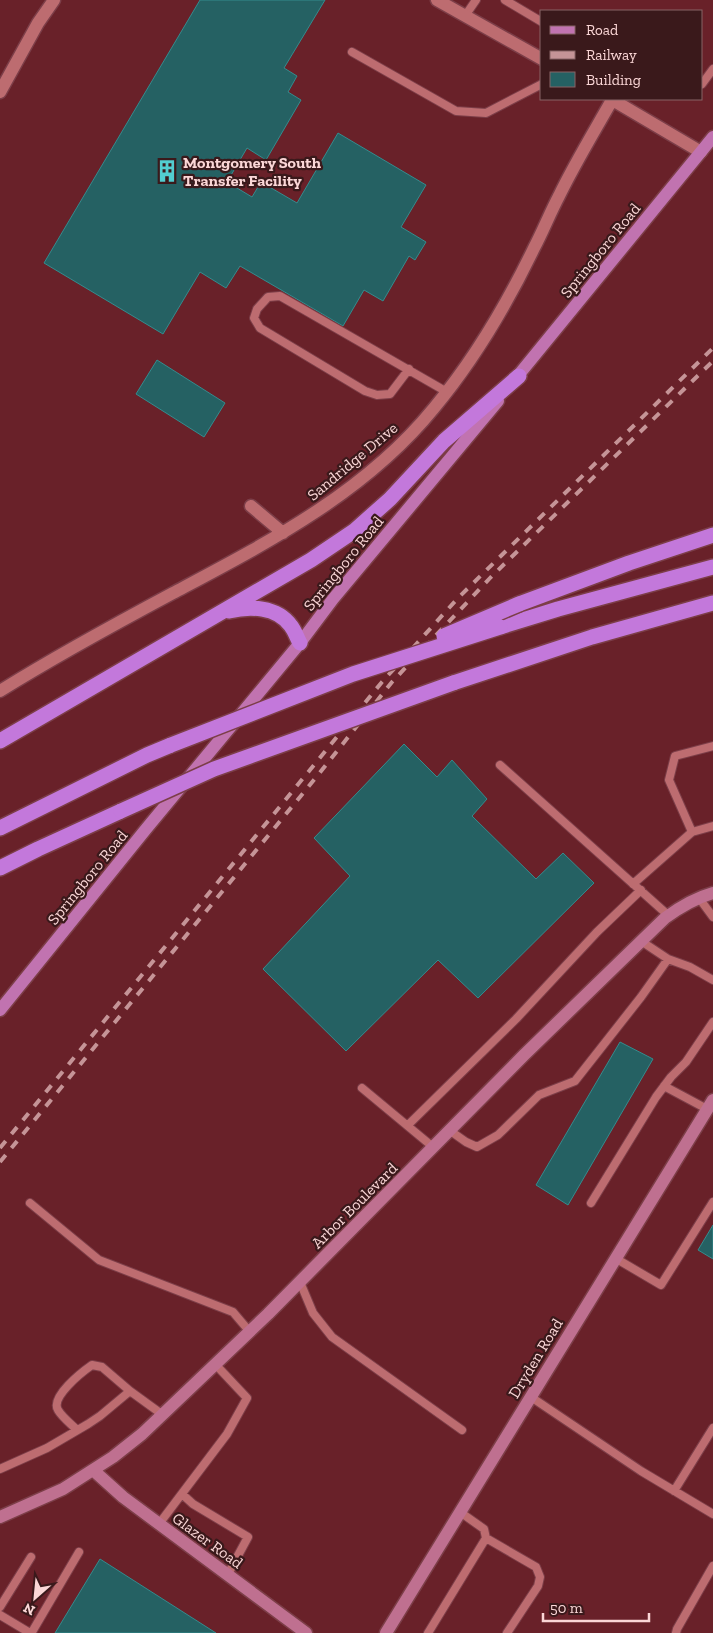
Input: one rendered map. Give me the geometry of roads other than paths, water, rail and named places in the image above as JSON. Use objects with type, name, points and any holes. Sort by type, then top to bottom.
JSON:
[{"type":"highway","points":[[0,741],[311,560],[354,531],[390,499],[444,441],[518,376]]},
{"type":"highway","points":[[0,828],[147,754],[353,674],[519,604],[629,563],[713,535]]},
{"type":"highway","points":[[353,674],[558,609],[713,567]]},
{"type":"highway","points":[[0,868],[214,769],[399,701],[592,636],[713,603]]},
{"type":"highway","points":[[212,617],[244,608],[267,610],[279,614],[290,624],[300,644]]},
{"type":"main road","name":"Springboro Road","points":[[0,1010],[146,829],[300,644],[333,599],[713,137]]},
{"type":"street","points":[[0,92],[38,23],[54,0]]},
{"type":"street","points":[[437,0],[540,58]]},
{"type":"street","name":"Sandridge Drive","points":[[0,690],[283,533],[342,494],[407,438],[447,392],[482,341],[509,296],[534,249],[558,197],[611,100]]},
{"type":"street","points":[[614,100],[701,152]]},
{"type":"street","points":[[251,506],[283,533]]},
{"type":"street","name":"Arbor Boulevard","points":[[0,1517],[63,1489],[93,1470],[142,1434],[250,1332],[449,1130],[641,940],[682,905],[713,893]]},
{"type":"street","name":"Dryden Road","points":[[386,1633],[710,1104]]},
{"type":"street","name":"Glazer Road","points":[[93,1470],[122,1497],[306,1633]]},
{"type":"lane","points":[[465,16],[476,0]]},
{"type":"lane","points":[[505,0],[540,21]]},
{"type":"lane","points":[[352,52],[456,111],[486,113],[540,85]]},
{"type":"lane","points":[[703,83],[713,69]]},
{"type":"lane","points":[[409,369],[390,394],[377,395],[365,391],[260,328],[254,318],[257,309],[268,297],[280,296],[409,369],[447,392]]},
{"type":"lane","points":[[692,832],[669,780],[675,756],[713,746]]},
{"type":"lane","points":[[500,765],[668,915]]},
{"type":"lane","points":[[634,884],[692,832],[713,826]]},
{"type":"lane","points":[[408,1125],[516,1019],[597,932],[641,890]]},
{"type":"lane","points":[[699,898],[713,916]]},
{"type":"lane","points":[[641,940],[668,959],[690,967],[713,980]]},
{"type":"lane","points":[[449,1130],[477,1147],[498,1135],[539,1096],[575,1081],[641,997],[668,959]]},
{"type":"lane","points":[[591,1203],[630,1137],[664,1086],[686,1062],[713,1022]]},
{"type":"lane","points":[[664,1086],[710,1104]]},
{"type":"lane","points":[[362,1088],[433,1147]]},
{"type":"lane","points":[[615,1258],[661,1285],[713,1202]]},
{"type":"lane","points":[[30,1203],[99,1260],[233,1312],[250,1332]]},
{"type":"lane","points":[[300,1282],[313,1313],[332,1337],[462,1430]]},
{"type":"lane","points":[[77,1430],[58,1410],[56,1404],[59,1396],[81,1373],[92,1365],[102,1367],[130,1391],[163,1415]]},
{"type":"lane","points":[[159,1524],[227,1434],[247,1398],[216,1365]]},
{"type":"lane","points":[[0,1469],[47,1448],[77,1430],[100,1416],[130,1391]]},
{"type":"lane","points":[[531,1397],[625,1460],[713,1514]]},
{"type":"lane","points":[[674,1491],[713,1428]]},
{"type":"lane","points":[[182,1494],[193,1504],[248,1537],[228,1574]]},
{"type":"lane","points":[[428,1633],[486,1538],[484,1529],[460,1512]]},
{"type":"lane","points":[[486,1538],[536,1567],[540,1577],[538,1586],[507,1633]]},
{"type":"lane","points":[[0,1615],[30,1633],[32,1632],[79,1552]]},
{"type":"lane","points":[[0,1607],[31,1557]]},
{"type":"lane","points":[[676,1633],[713,1566]]},
{"type":"railway","points":[[0,1148],[382,682],[458,598],[713,348]]},
{"type":"railway","points":[[0,1162],[318,775],[392,682],[491,577],[713,361]]},
{"type":"place","name":"Montgomery South Transfer Facility","points":[[167,171]]}]
